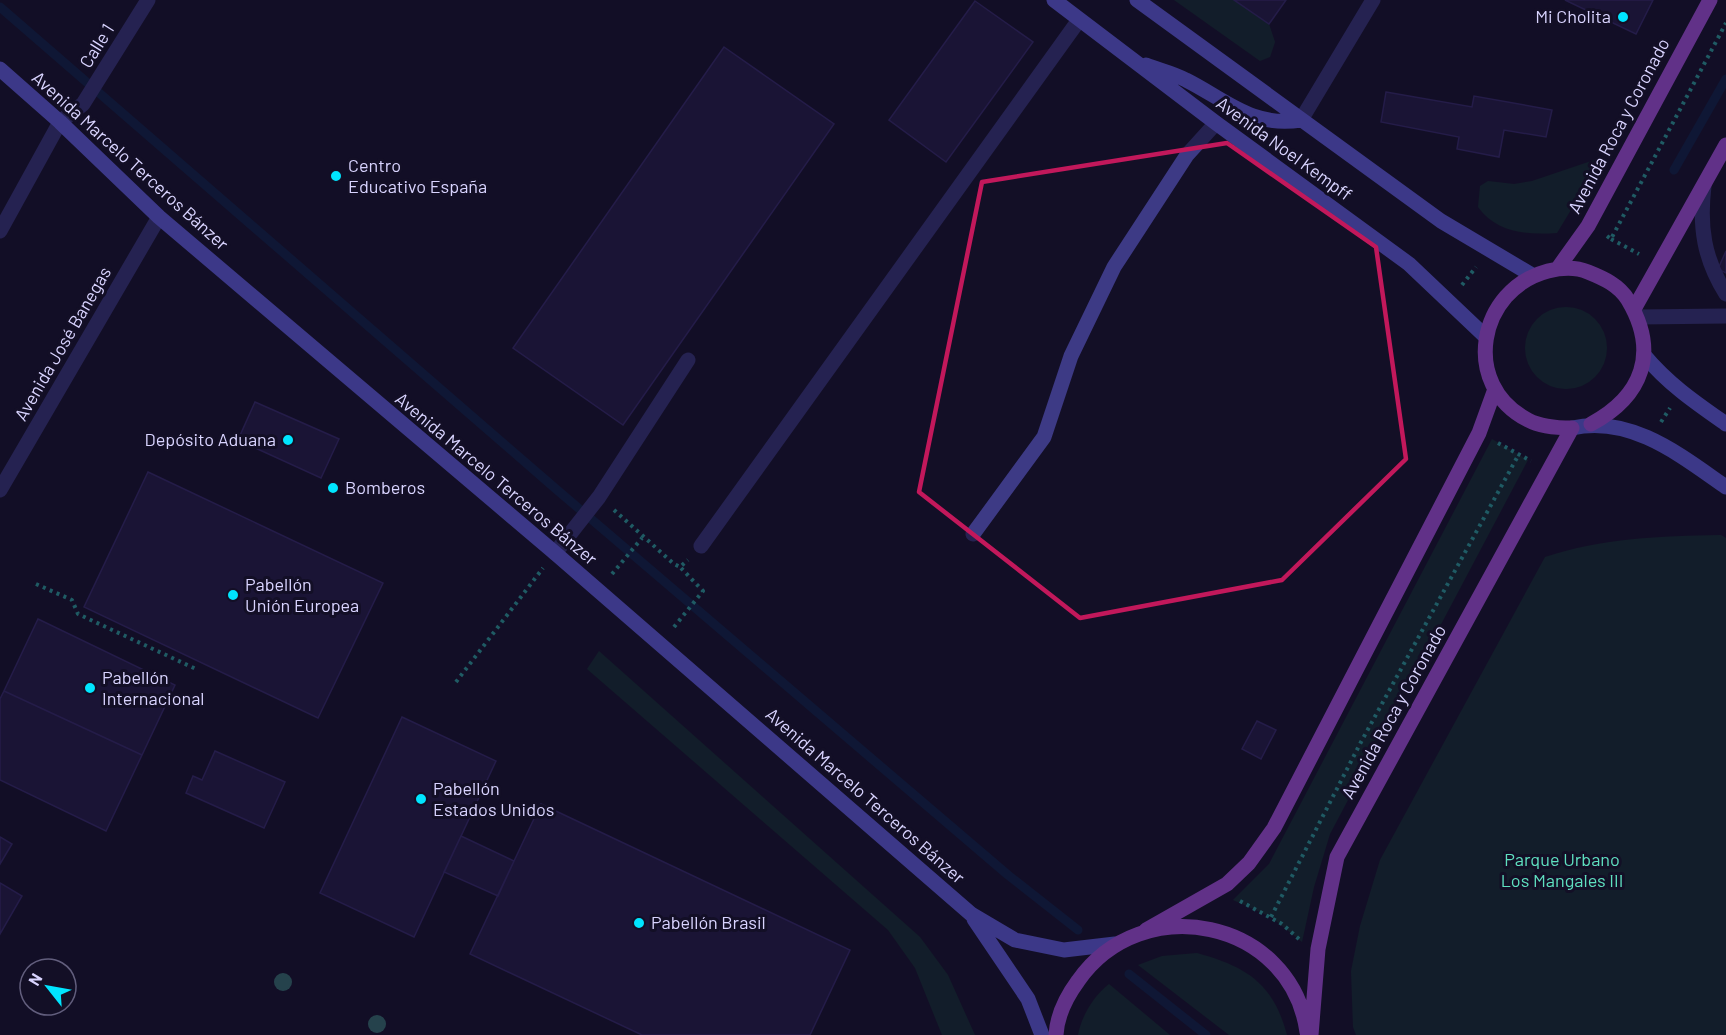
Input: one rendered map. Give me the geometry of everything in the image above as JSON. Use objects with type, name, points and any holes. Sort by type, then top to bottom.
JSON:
[{"type":"main road","name":"Avenida Roca y Coronado","points":[[1558,268],[1588,226],[1710,0]]},
{"type":"main road","points":[[1636,313],[1726,145]]},
{"type":"main road","points":[[1572,428],[1549,427],[1528,420],[1509,407],[1495,389],[1486,364],[1486,337],[1493,312],[1510,290],[1532,275],[1558,268],[1583,270],[1606,279],[1626,296],[1636,313],[1644,336],[1644,355],[1639,377],[1628,397],[1611,413],[1591,424]]},
{"type":"main road","points":[[1056,1035],[1068,995],[1088,966],[1114,944],[1146,930],[1227,884],[1249,863],[1274,828],[1479,433],[1495,389]]},
{"type":"main road","name":"Avenida Roca y Coronado","points":[[1309,1035],[1318,949],[1337,857],[1572,428]]},
{"type":"main road","points":[[1146,930],[1179,925],[1213,929],[1245,941],[1271,961],[1292,988],[1305,1018],[1309,1035]]},
{"type":"street","name":"Calle 1","points":[[0,231],[60,122],[83,104],[148,0]]},
{"type":"street","name":"Avenida Noel Kempff","points":[[1054,0],[1216,123],[1410,264],[1486,337]]},
{"type":"street","name":"Avenida Noel Kempff","points":[[1137,0],[1441,221],[1532,275]]},
{"type":"street","points":[[1132,60],[1184,78],[1252,117],[1279,124],[1301,120],[1373,0]]},
{"type":"street","points":[[701,546],[1079,20]]},
{"type":"street","name":"Avenida Marcelo Terceros Bánzer","points":[[0,69],[60,122],[159,217],[555,553],[971,914],[1015,940],[1024,942],[1064,950],[1114,944]]},
{"type":"street","points":[[973,534],[1044,437],[1071,356],[1114,267],[1187,155],[1216,123]]},
{"type":"street","points":[[1704,186],[1700,216],[1702,238],[1712,272],[1726,294]]},
{"type":"street","name":"Avenida José Banegas","points":[[0,490],[159,217]]},
{"type":"street","points":[[1636,313],[1726,316]]},
{"type":"street","points":[[1644,355],[1661,376],[1680,392],[1726,424]]},
{"type":"street","points":[[555,553],[596,500],[688,360]]},
{"type":"street","points":[[1572,428],[1591,424],[1620,428],[1651,438],[1726,487]]},
{"type":"street","name":"Avenida Marcelo Terceros Bánzer","points":[[971,914],[1028,999],[1042,1035]]},
{"type":"path","points":[[1450,302],[1489,249]]},
{"type":"path","points":[[1651,438],[1680,392]]},
{"type":"path","points":[[1479,433],[1548,471]]},
{"type":"path","points":[[1271,917],[1361,742],[1519,454]]},
{"type":"path","points":[[596,500],[604,499],[641,540],[680,567],[704,591],[683,617]]},
{"type":"path","points":[[621,564],[641,540]]},
{"type":"path","points":[[680,567],[701,546]]},
{"type":"path","points":[[456,682],[555,553]]},
{"type":"path","points":[[36,584],[72,600],[78,614],[196,669]]},
{"type":"path","points":[[1227,884],[1233,900],[1246,903],[1271,917],[1302,942],[1318,949]]},
{"type":"highlighted area","points":[[1227,143],[1376,247],[1406,459],[1282,580],[1080,618],[919,492],[982,182]]},
{"type":"green space","points":[[1174,0],[1234,0],[1269,24],[1275,42],[1270,57],[1260,61]]},
{"type":"green space","points":[[1603,157],[1557,233],[1513,231],[1494,222],[1478,207],[1480,186],[1488,181],[1514,184],[1532,181]]},
{"type":"green space","points":[[1558,307],[1574,307],[1589,314],[1600,325],[1607,340],[1604,364],[1595,377],[1574,389],[1558,389],[1543,382],[1532,371],[1525,356],[1525,340],[1532,325],[1543,314]]},
{"type":"green space","points":[[1492,439],[1528,460],[1330,834],[1314,887],[1302,942],[1271,917],[1233,900],[1269,864]]},
{"type":"green space","name":"Parque Urbano Los Mangales III","points":[[1721,535],[1726,538],[1726,1035],[1356,1035],[1353,1027],[1351,971],[1360,926],[1380,860],[1545,557],[1610,542],[1654,537]]},
{"type":"green space","points":[[599,651],[920,937],[948,975],[975,1035],[942,1035],[915,968],[888,930],[587,669]]},
{"type":"green space","points":[[1197,953],[1230,964],[1256,980],[1274,1002],[1287,1035],[1229,1035],[1138,965],[1162,956]]},
{"type":"green space","points":[[1109,984],[1170,1035],[1078,1035],[1089,1007]]},
{"type":"building","points":[[1234,0],[1286,0],[1269,24]]},
{"type":"building","name":"Mi Cholita","points":[[1565,0],[1653,0],[1636,34]]},
{"type":"building","points":[[975,1],[1033,42],[946,162],[889,120]]},
{"type":"building","points":[[724,47],[834,124],[623,425],[513,348]]},
{"type":"building","points":[[1386,92],[1472,107],[1474,96],[1552,110],[1546,137],[1504,130],[1499,157],[1457,149],[1459,137],[1381,122]]},
{"type":"building","points":[[1726,251],[1726,273],[1718,269]]},
{"type":"building","name":"Depósito Aduana","points":[[255,402],[339,439],[321,478],[238,440]]},
{"type":"building","name":"Pabellón Unión Europea","points":[[148,472],[383,583],[318,718],[84,607]]},
{"type":"building","name":"Pabellón Internacional","points":[[38,619],[175,685],[142,755],[4,691]]},
{"type":"building","points":[[4,691],[142,755],[106,831],[0,780],[0,699]]},
{"type":"building","name":"Pabellón Estados Unidos","points":[[402,717],[496,761],[414,937],[320,893]]},
{"type":"building","points":[[1257,721],[1276,730],[1261,759],[1242,749]]},
{"type":"building","points":[[215,751],[285,782],[264,828],[186,793],[193,776],[202,780]]},
{"type":"building","name":"Pabellón Brasil","points":[[541,804],[850,950],[810,1035],[642,1035],[470,954]]},
{"type":"building","points":[[461,836],[514,861],[498,896],[444,872]]},
{"type":"building","points":[[0,837],[12,844],[0,864]]},
{"type":"building","points":[[0,883],[22,896],[0,934]]},
{"type":"waterway","points":[[0,7],[556,489],[1008,875],[1078,930]]},
{"type":"waterway","points":[[1674,170],[1726,79]]},
{"type":"waterway","points":[[1129,974],[1206,1035]]},
{"type":"place","name":"Mi Cholita","points":[[1623,17]]},
{"type":"place","name":"Centro Educativo España","points":[[336,176]]},
{"type":"place","name":"Depósito Aduana","points":[[288,440]]},
{"type":"place","name":"Bomberos","points":[[333,488]]},
{"type":"place","name":"Pabellón Unión Europea","points":[[233,595]]},
{"type":"place","name":"Pabellón Internacional","points":[[90,688]]},
{"type":"place","name":"Pabellón Estados Unidos","points":[[421,799]]},
{"type":"place","name":"Pabellón Brasil","points":[[639,923]]}]
